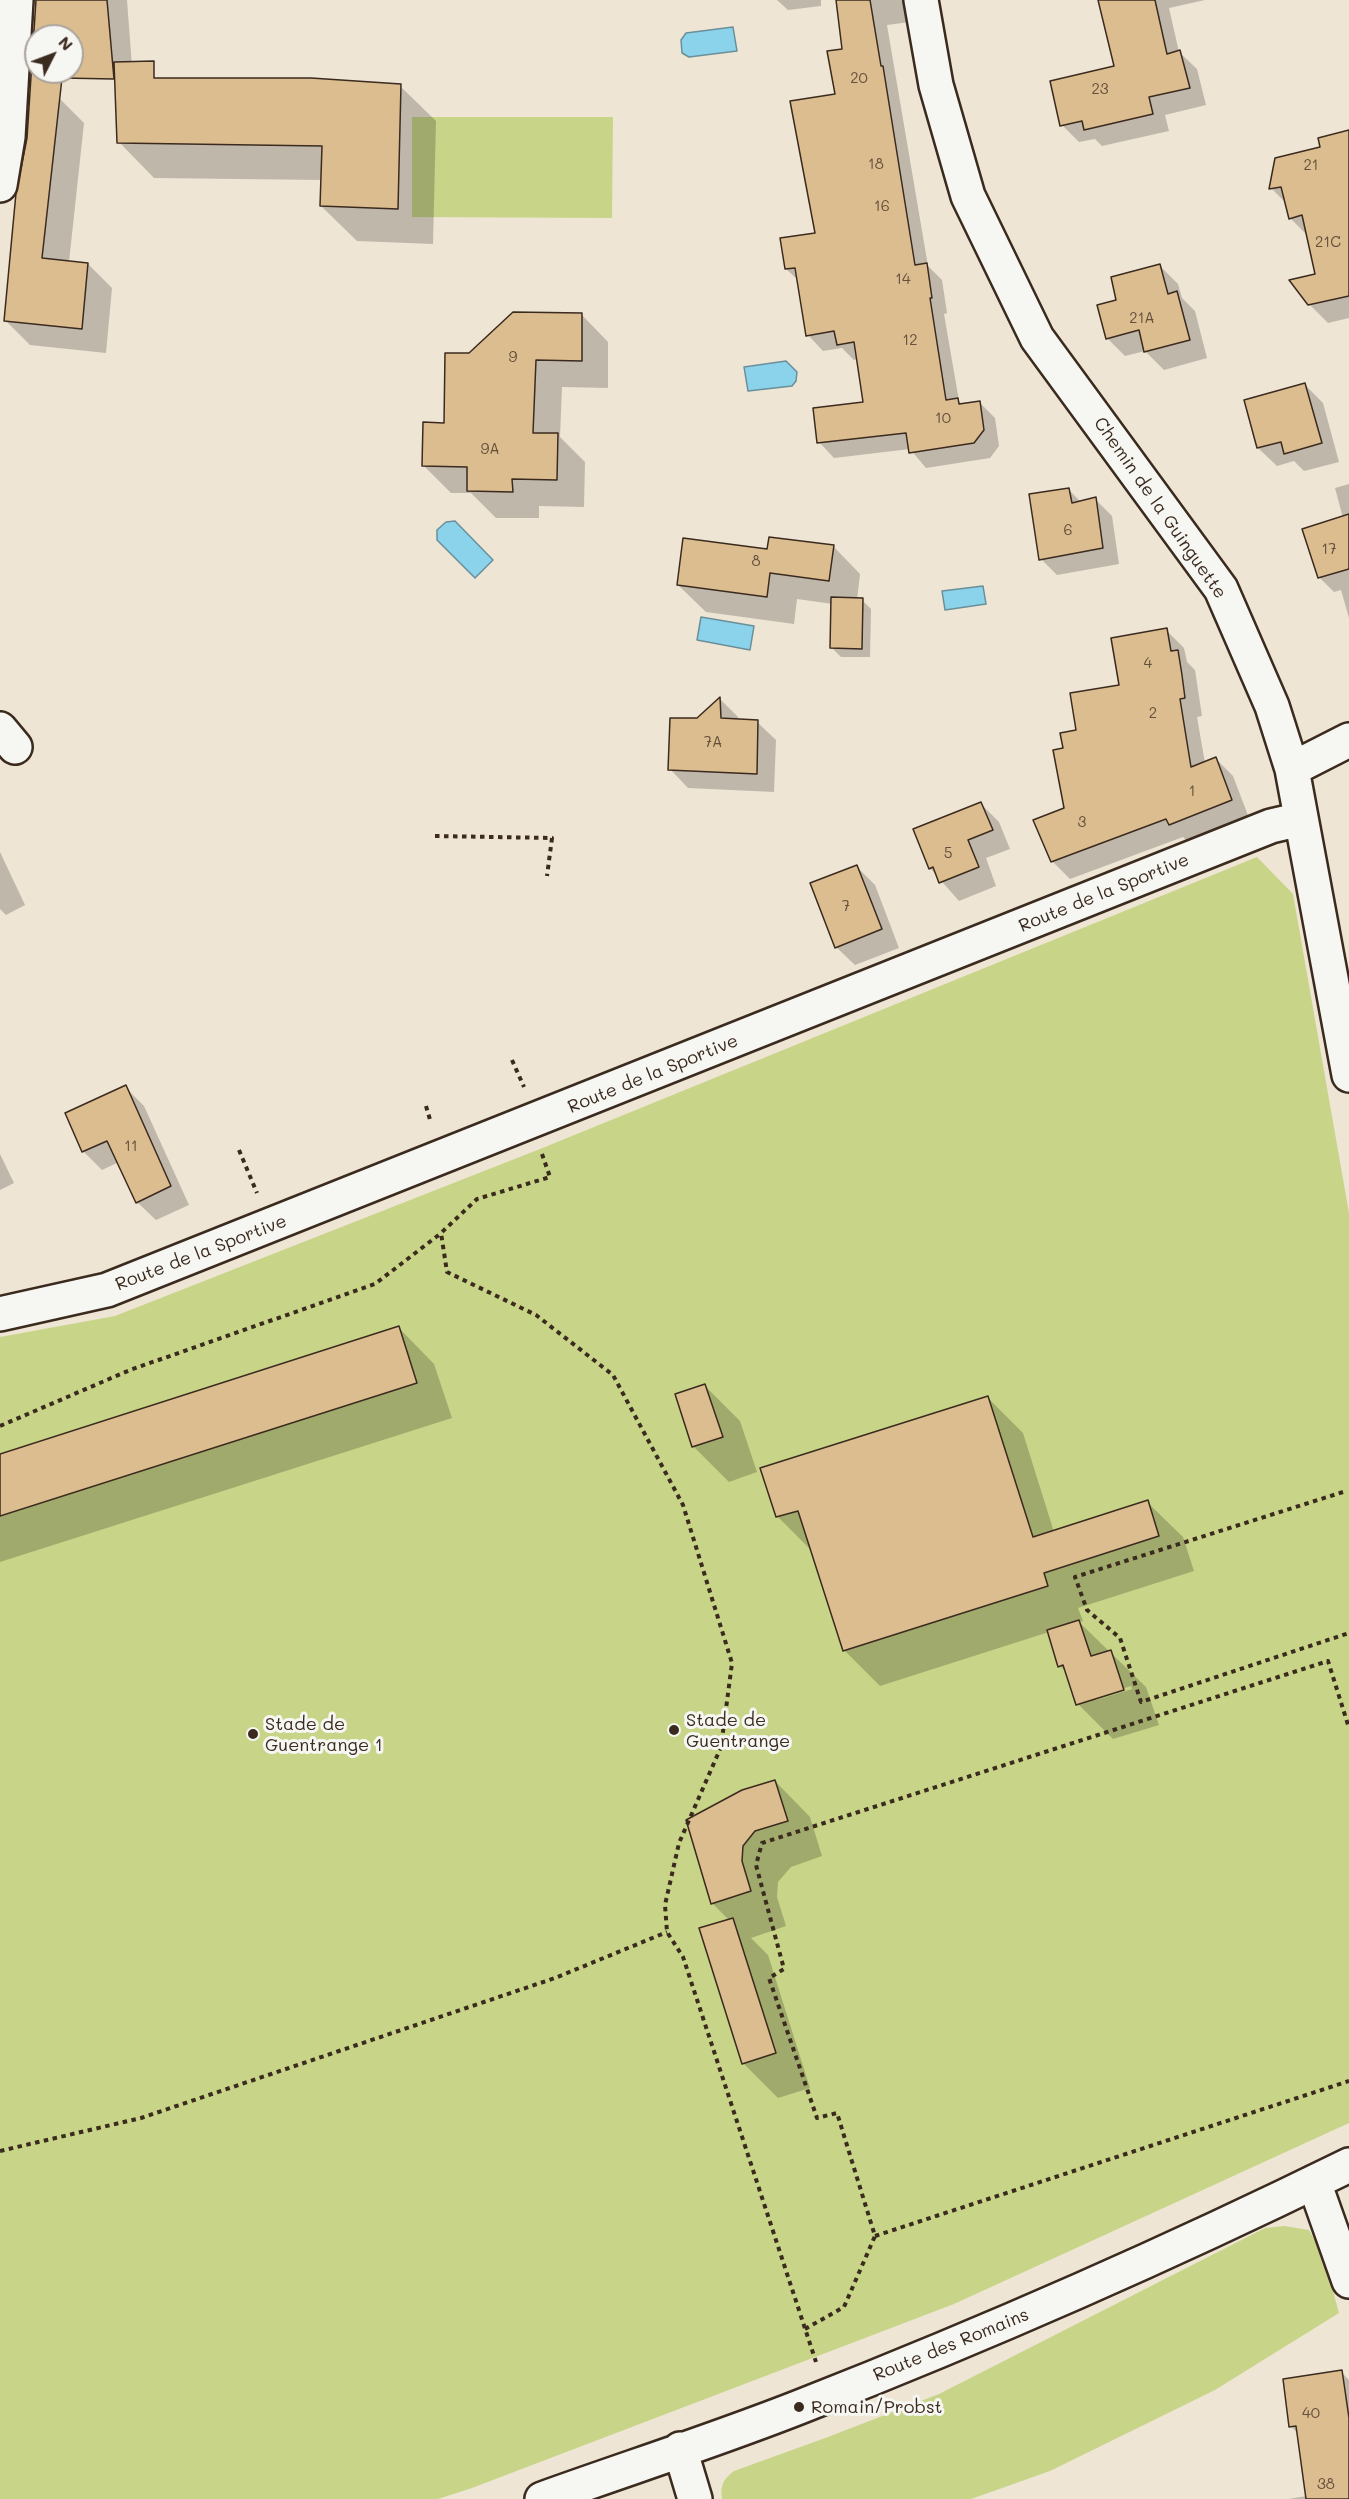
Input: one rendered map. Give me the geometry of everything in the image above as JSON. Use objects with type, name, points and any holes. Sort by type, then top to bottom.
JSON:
[{"type":"street","points":[[0,185],[8,137],[16,0]]},
{"type":"street","name":"Chemin de la Guinguette","points":[[921,0],[936,85],[968,196],[1038,338],[1221,589],[1272,706],[1292,769],[1349,1075]]},
{"type":"street","points":[[1292,769],[1349,740]]},
{"type":"street","name":"Route de la Sportive","points":[[0,1314],[107,1290],[270,1227],[1271,826],[1301,819]]},
{"type":"street","name":"Route des Romains","points":[[542,2499],[799,2407],[967,2340],[1110,2278],[1349,2165]]},
{"type":"street","points":[[1314,2182],[1349,2281]]},
{"type":"street","points":[[680,2449],[695,2499]]},
{"type":"path","points":[[435,836],[552,838],[547,876]]},
{"type":"path","points":[[0,1426],[130,1370],[375,1284],[441,1233],[477,1199],[550,1177],[540,1149],[539,1119],[512,1060]]},
{"type":"path","points":[[240,1150],[270,1227]]},
{"type":"path","points":[[441,1233],[447,1272],[536,1315],[613,1375],[683,1505],[732,1663],[722,1747],[680,1843],[665,1905],[667,1932],[683,1957],[817,2364]]},
{"type":"path","points":[[1343,1492],[1075,1577],[1087,1610],[1120,1638],[1141,1702],[1349,1632]]},
{"type":"path","points":[[805,2330],[844,2307],[874,2236],[837,2113],[817,2118],[769,1978],[784,1969],[756,1864],[762,1843],[1328,1661],[1349,1728]]},
{"type":"path","points":[[0,2151],[141,2118],[555,1978],[667,1932]]},
{"type":"path","points":[[874,2236],[1349,2081]]},
{"type":"green space","points":[[412,117],[613,117],[612,218],[412,217]]},
{"type":"green space","name":"Stade de Guentrange","points":[[1257,857],[1293,894],[1349,1213],[1349,2123],[954,2304],[438,2499],[0,2499],[0,1337],[115,1316],[540,1149]]},
{"type":"green space","points":[[1284,2226],[1309,2230],[1323,2255],[1339,2313],[1215,2390],[1050,2471],[971,2499],[722,2499],[723,2483],[734,2471],[939,2394],[1265,2228]]},
{"type":"water","points":[[733,27],[737,51],[689,57],[682,53],[681,40],[686,33]]},
{"type":"water","points":[[786,361],[797,372],[796,381],[792,386],[748,391],[744,367]]},
{"type":"water","points":[[455,521],[493,560],[475,578],[437,540],[437,530],[446,522]]},
{"type":"water","points":[[983,586],[986,604],[945,610],[942,591]]},
{"type":"water","points":[[701,617],[754,626],[750,650],[697,640]]},
{"type":"building","points":[[36,0],[107,0],[114,79],[84,78],[84,24],[34,24]]},
{"type":"building","points":[[836,0],[870,0],[915,265],[927,263],[932,298],[930,298],[946,400],[958,398],[959,404],[980,401],[984,430],[974,443],[909,453],[906,433],[817,443],[813,408],[863,402],[854,342],[837,345],[834,331],[806,336],[795,268],[785,269],[780,238],[815,233],[790,101],[835,94],[827,51],[842,49]]},
{"type":"building","points":[[1098,0],[1155,0],[1167,54],[1180,50],[1190,88],[1149,97],[1153,114],[1084,130],[1082,121],[1060,126],[1050,81],[1114,66]]},
{"type":"building","points":[[154,61],[154,78],[311,78],[401,84],[398,209],[320,206],[322,146],[117,143],[114,62]]},
{"type":"building","points":[[31,84],[61,84],[42,258],[88,263],[82,329],[4,321],[16,193],[27,138]]},
{"type":"building","points":[[1349,130],[1349,296],[1308,305],[1289,280],[1315,274],[1302,215],[1289,219],[1281,187],[1269,189],[1275,158],[1320,147],[1318,138]]},
{"type":"building","points":[[1160,264],[1168,294],[1177,291],[1190,340],[1144,352],[1139,330],[1106,339],[1097,305],[1116,300],[1111,277]]},
{"type":"building","points":[[513,312],[582,313],[582,361],[536,360],[533,433],[558,433],[557,480],[512,479],[513,492],[467,491],[467,467],[422,466],[423,422],[444,423],[445,353],[469,353]]},
{"type":"building","points":[[1305,383],[1322,443],[1284,454],[1281,442],[1257,448],[1244,400]]},
{"type":"building","points":[[1069,488],[1072,503],[1096,497],[1103,548],[1039,560],[1029,494]]},
{"type":"building","points":[[1349,514],[1349,569],[1318,578],[1302,529]]},
{"type":"building","points":[[769,537],[834,545],[829,581],[770,573],[767,597],[677,585],[683,538],[767,549]]},
{"type":"building","points":[[831,597],[863,598],[862,649],[830,648]]},
{"type":"building","points":[[1167,628],[1171,651],[1178,650],[1185,698],[1180,699],[1191,767],[1216,757],[1232,800],[1169,825],[1166,819],[1051,862],[1033,820],[1064,808],[1053,750],[1063,748],[1060,733],[1076,730],[1070,693],[1119,685],[1111,638]]},
{"type":"building","points":[[720,697],[721,718],[758,720],[757,774],[668,770],[670,718],[697,718]]},
{"type":"building","points":[[981,802],[993,830],[968,840],[979,867],[939,883],[933,867],[929,869],[913,829]]},
{"type":"building","points":[[857,865],[882,929],[835,948],[810,883]]},
{"type":"building","points":[[126,1085],[171,1186],[136,1203],[107,1141],[82,1152],[65,1113]]},
{"type":"building","points":[[399,1326],[417,1383],[0,1516],[0,1454]]},
{"type":"building","points":[[705,1384],[723,1437],[692,1447],[675,1394]]},
{"type":"building","points":[[988,1396],[1033,1537],[1148,1500],[1159,1536],[1044,1573],[1048,1586],[843,1651],[798,1511],[776,1517],[760,1468]]},
{"type":"building","points":[[1079,1620],[1091,1656],[1111,1650],[1124,1690],[1076,1705],[1063,1665],[1058,1667],[1047,1630]]},
{"type":"building","points":[[775,1780],[788,1821],[755,1831],[743,1846],[742,1861],[751,1891],[711,1904],[686,1820],[742,1790]]},
{"type":"building","points":[[733,1918],[776,2053],[742,2064],[699,1928]]},
{"type":"building","points":[[1342,2370],[1349,2418],[1349,2499],[1306,2499],[1296,2426],[1289,2427],[1283,2379]]},
{"type":"place","name":"Stade de Guentrange","points":[[674,1730]]},
{"type":"place","name":"Stade de Guentrange 1","points":[[253,1734]]},
{"type":"place","name":"Romain/Probst","points":[[799,2407]]}]
